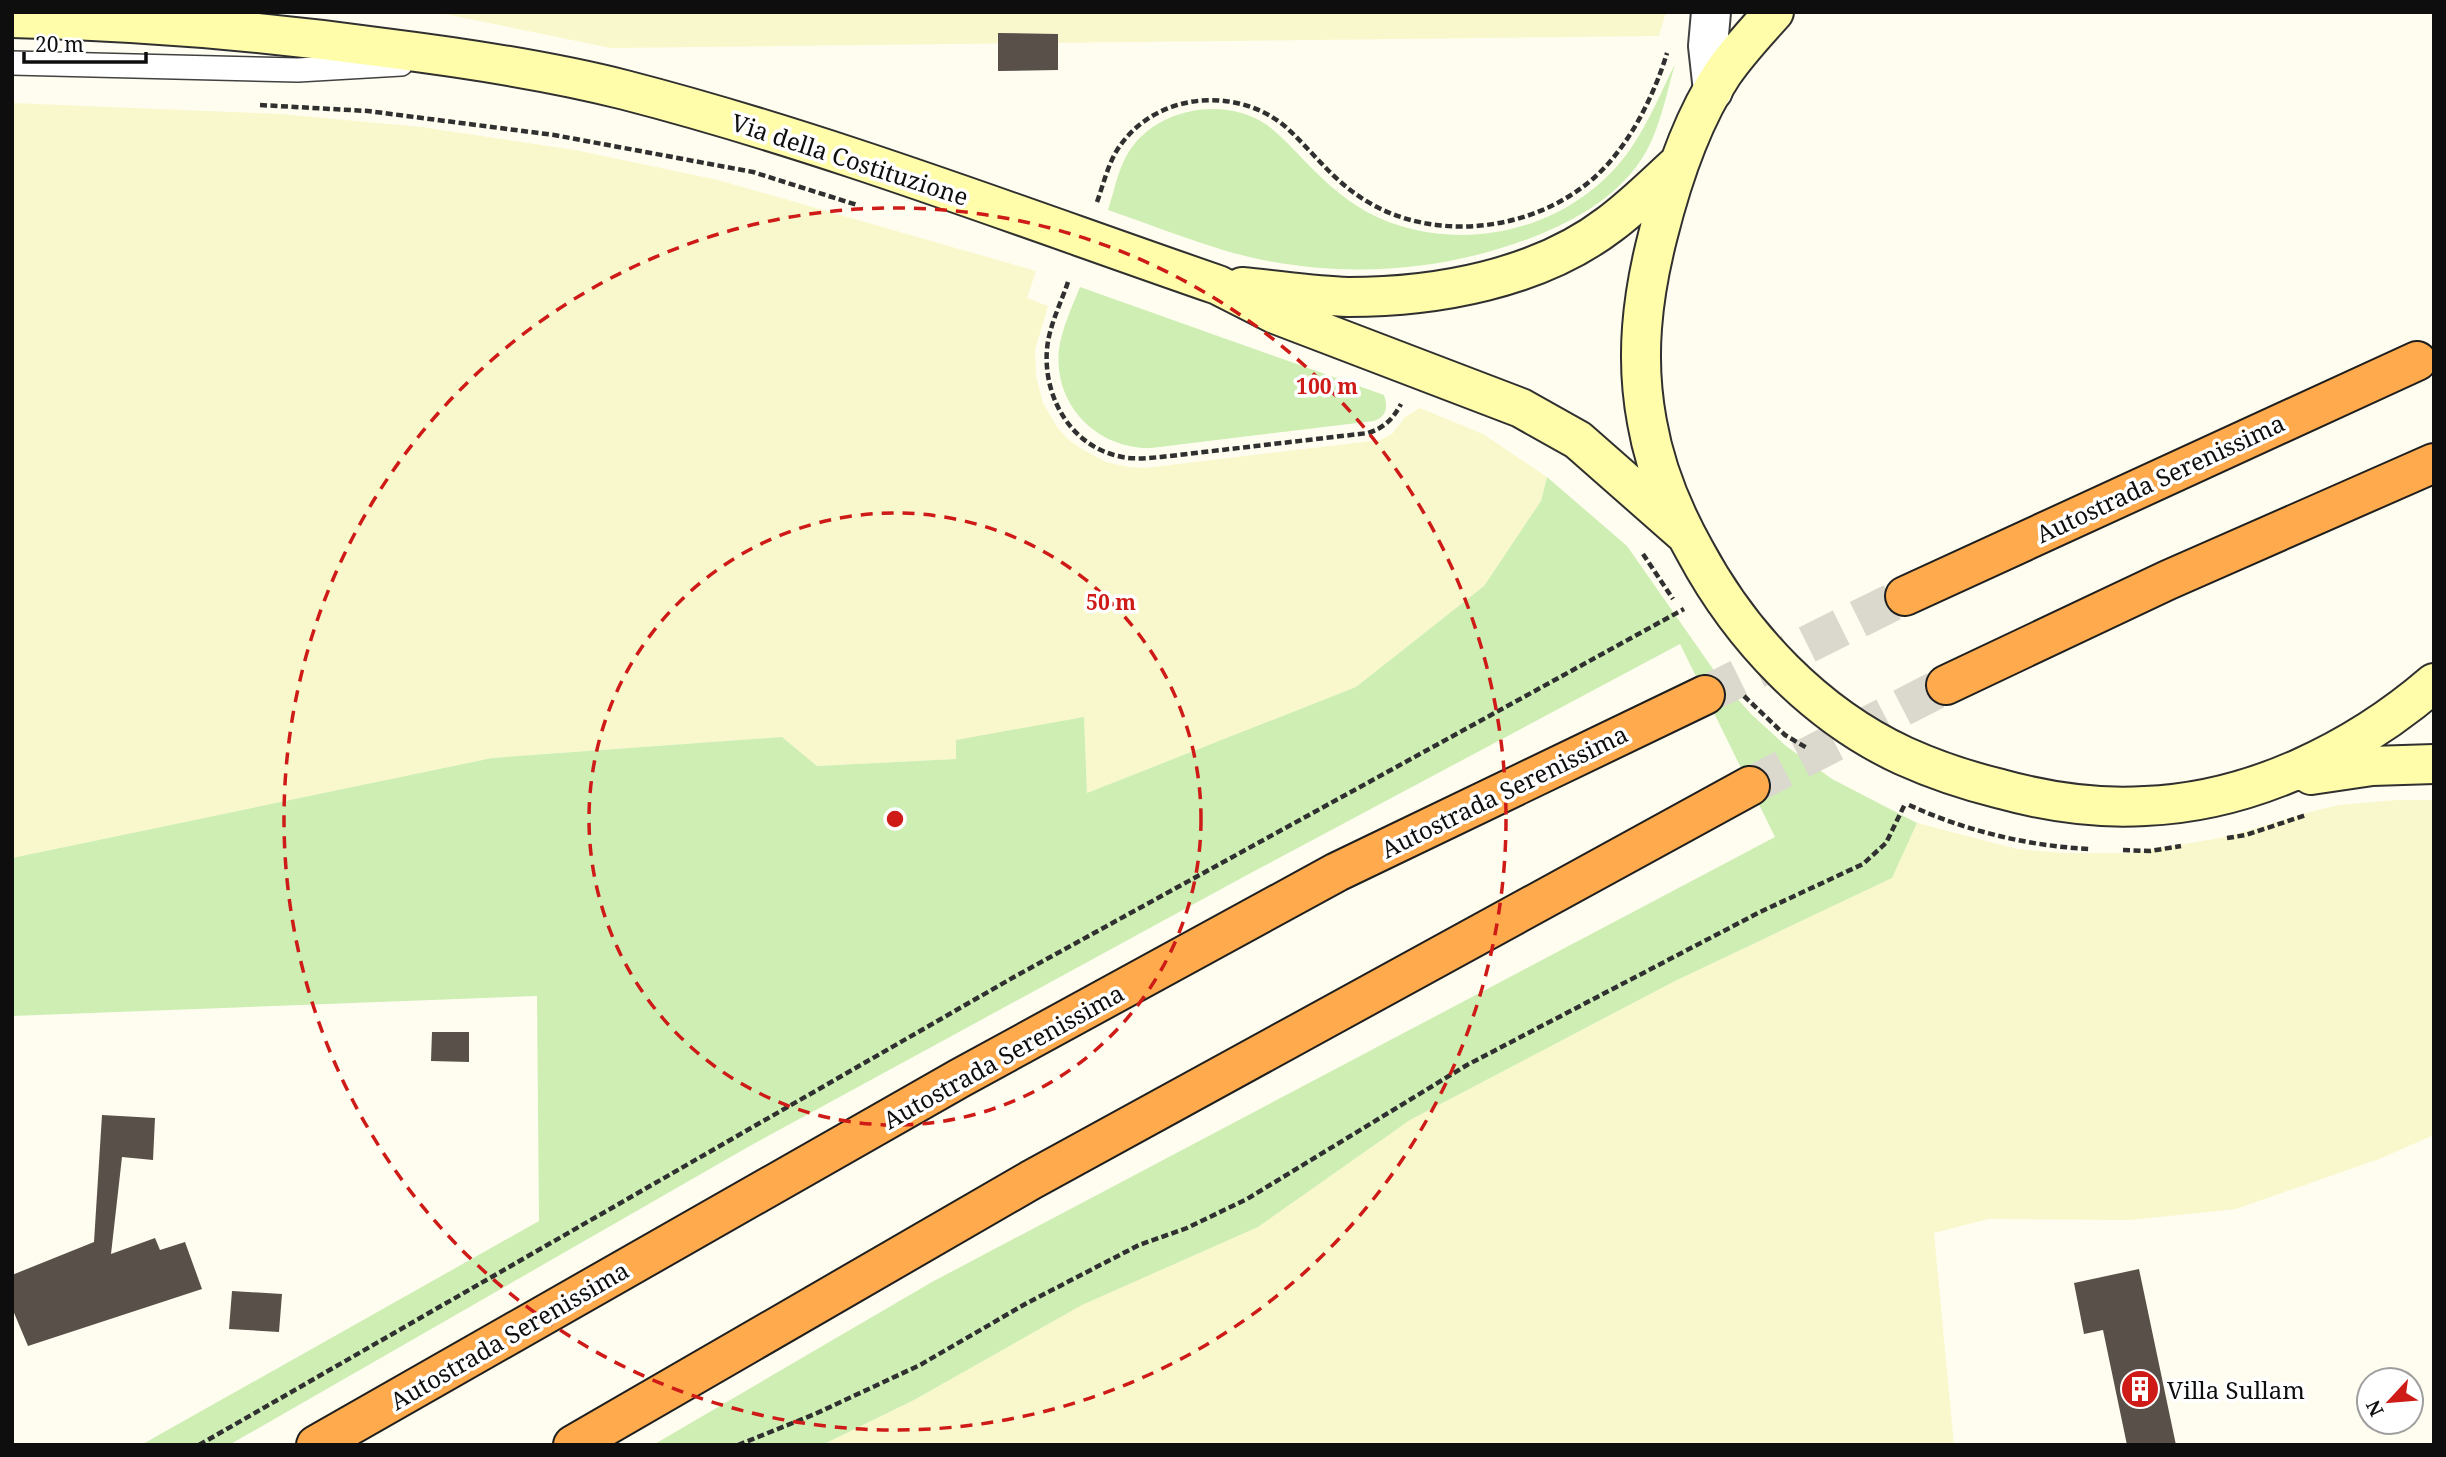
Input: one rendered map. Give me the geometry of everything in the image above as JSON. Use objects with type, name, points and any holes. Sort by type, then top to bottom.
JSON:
[{"type":"highway","name":"Autostrada Serenissima","points":[[1905,596],[2417,361]]},
{"type":"highway","points":[[1947,685],[2168,580],[2434,463]]},
{"type":"highway","name":"Autostrada Serenissima","points":[[316,1445],[947,1085],[1337,872],[1705,695]]},
{"type":"highway","points":[[573,1445],[1031,1180],[1750,786]]},
{"type":"main road","points":[[1774,12],[1742,48],[1713,90],[1678,164],[1647,285],[1640,351],[1646,419],[1660,477],[1686,536],[1719,591],[1757,641],[1801,687],[1845,722],[1902,755],[1960,778],[2056,802],[2112,807],[2148,806],[2185,801],[2264,781],[2372,766],[2434,764]]},
{"type":"main road","name":"Via della Costituzione","points":[[12,18],[115,20],[300,36],[474,60],[622,90],[778,132],[1218,285]]},
{"type":"main road","points":[[1218,285],[1347,297],[1432,291],[1477,284],[1567,250],[1609,225],[1678,164]]},
{"type":"main road","points":[[1218,285],[1275,314],[1521,408],[1578,440],[1686,536]]},
{"type":"main road","points":[[2264,781],[2332,754],[2395,714],[2434,682]]},
{"type":"street","points":[[1711,12],[1707,46],[1713,90]]},
{"type":"lane","name":"Via della Costituzione","points":[[12,63],[298,70],[474,60]]},
{"type":"path","points":[[1096,205],[1116,151],[1140,124],[1174,106],[1205,100],[1222,100],[1257,110],[1287,128],[1338,181],[1374,206],[1444,227],[1492,225],[1516,220],[1573,194],[1597,176],[1617,153],[1646,104],[1671,43]]},
{"type":"path","points":[[258,105],[368,111],[554,135],[753,172],[859,206]]},
{"type":"path","points":[[1068,282],[1047,345],[1047,378],[1051,396],[1073,430],[1096,447],[1117,456],[1161,457],[1368,432],[1380,429],[1389,422],[1406,394]]},
{"type":"path","points":[[198,1445],[1014,977],[1719,591]]},
{"type":"path","points":[[738,1445],[815,1414],[920,1365],[1027,1303],[1139,1245],[1187,1228],[1247,1199],[1468,1065],[1760,912],[1863,864],[1886,842],[1905,804]]},
{"type":"green space","points":[[435,12],[1666,12],[1659,36],[611,48]]},
{"type":"green space","points":[[1675,64],[1652,140],[1637,166],[1612,192],[1582,214],[1531,238],[1456,260],[1378,269],[1300,266],[1223,250],[1108,210],[1124,160],[1145,133],[1178,115],[1215,109],[1251,116],[1267,125],[1348,200],[1367,212],[1401,226],[1437,234],[1474,235],[1511,229],[1546,218],[1578,200],[1607,177],[1631,148]]},
{"type":"green space","points":[[12,103],[281,114],[421,127],[575,150],[718,180],[1036,271],[1027,298],[1048,306],[1035,350],[1036,376],[1043,403],[1057,427],[1068,439],[1106,462],[1145,468],[1380,440],[1392,434],[1405,417],[1420,408],[1483,434],[1547,477],[1541,501],[1484,586],[1356,687],[1087,793],[1084,718],[956,740],[956,759],[817,766],[782,737],[492,758],[12,858]]},
{"type":"green space","points":[[1080,287],[1384,395],[1385,411],[1382,417],[1374,421],[1151,448],[1113,441],[1082,420],[1063,388],[1059,349],[1062,333]]},
{"type":"green space","points":[[1547,477],[1627,546],[1720,679],[1751,714],[1786,746],[1832,779],[1917,823],[1892,878],[1675,981],[1410,1120],[1258,1227],[1082,1305],[914,1400],[822,1445],[653,1445],[932,1282],[1775,837],[1680,644],[1247,875],[748,1147],[229,1445],[141,1445],[539,1221],[537,996],[12,1016],[12,858],[492,758],[782,737],[817,766],[956,759],[956,740],[1084,717],[1087,793],[1356,687],[1484,586],[1541,501]]},
{"type":"green space","points":[[2434,800],[2434,1135],[2379,1159],[2236,1209],[2130,1220],[1988,1219],[1934,1233],[1954,1445],[822,1445],[914,1400],[1082,1305],[1258,1227],[1410,1120],[1675,981],[1892,878],[1917,823],[2017,849],[2064,853],[2131,853],[2226,837],[2339,805]]},
{"type":"building","points":[[998,33],[1058,34],[1058,70],[998,71]]},
{"type":"building","points":[[432,1032],[469,1032],[469,1062],[431,1061]]},
{"type":"building","points":[[102,1115],[155,1118],[153,1160],[122,1157],[111,1254],[155,1238],[160,1250],[185,1242],[202,1289],[28,1346],[12,1308],[12,1275],[94,1242]]},
{"type":"building","name":"Villa Sullam","points":[[2139,1269],[2176,1445],[2127,1445],[2103,1330],[2084,1334],[2074,1283]]},
{"type":"building","points":[[232,1291],[282,1294],[279,1332],[229,1329]]},
{"type":"tunnel","points":[[1705,695],[1905,596]]},
{"type":"tunnel","points":[[1750,786],[1946,685]]},
{"type":"place","name":"Villa Sullam","points":[[2140,1389]]}]
